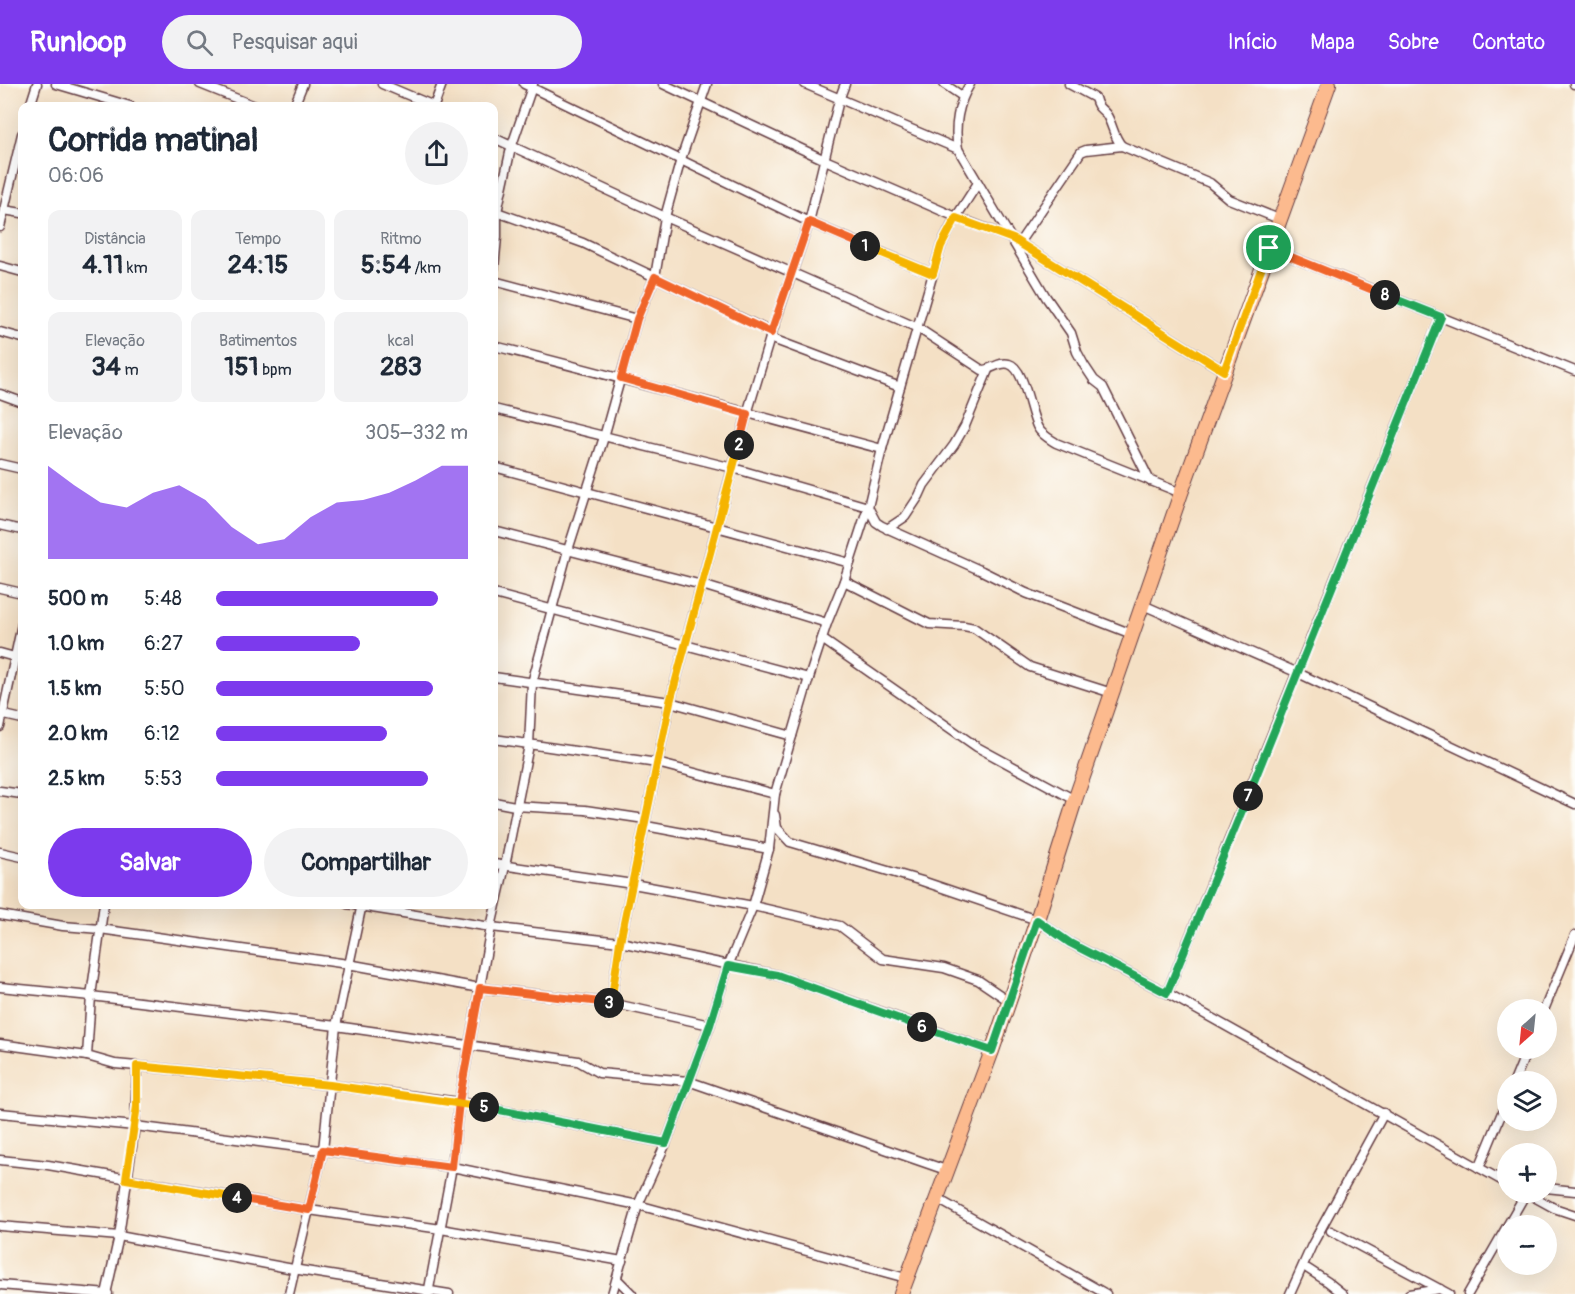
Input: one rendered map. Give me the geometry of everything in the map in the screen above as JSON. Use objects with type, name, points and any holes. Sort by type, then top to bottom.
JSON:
[{"type":"main road","points":[[901,1294],[992,1051],[1037,920],[1074,800],[1224,371],[1329,84]]},
{"type":"street","points":[[31,102],[37,84]]},
{"type":"street","points":[[56,84],[117,102]]},
{"type":"street","points":[[200,84],[245,102]]},
{"type":"street","points":[[296,102],[303,84]]},
{"type":"street","points":[[382,84],[425,102]]},
{"type":"street","points":[[435,102],[442,84]]},
{"type":"street","points":[[663,84],[825,160],[956,218],[1016,241],[1224,371]]},
{"type":"street","points":[[498,896],[529,746],[532,683],[568,550],[604,437],[637,319],[655,277],[665,217],[681,159],[707,84]]},
{"type":"street","points":[[805,84],[958,149]]},
{"type":"street","points":[[611,1003],[620,942],[670,702],[747,414],[770,336],[809,222],[845,84]]},
{"type":"street","points":[[944,84],[962,96]]},
{"type":"street","points":[[970,84],[962,96],[956,126],[958,149],[1016,241],[1046,297],[1071,333],[1084,365],[1103,387],[1150,481]]},
{"type":"street","points":[[1069,84],[1095,98],[1098,109],[1106,114],[1122,146]]},
{"type":"street","points":[[498,200],[530,85],[809,222],[933,274]]},
{"type":"street","points":[[498,140],[665,217],[918,328],[982,370],[1007,363],[1017,369],[1038,428],[1045,436],[1056,443],[1181,493]]},
{"type":"street","points":[[1016,241],[1082,152],[1122,146],[1210,183],[1229,199],[1279,219]]},
{"type":"street","points":[[0,228],[18,158]]},
{"type":"street","points":[[612,1294],[638,1205],[666,1143],[710,1025],[728,966],[753,906],[769,849],[775,794],[809,678],[868,507],[882,448],[941,246],[978,183]]},
{"type":"street","points":[[4,210],[18,212]]},
{"type":"street","points":[[498,213],[583,243],[770,336],[900,387]]},
{"type":"street","points":[[1269,248],[1575,371]]},
{"type":"street","points":[[0,266],[18,271]]},
{"type":"street","points":[[498,282],[637,319]]},
{"type":"street","points":[[1167,993],[1441,317]]},
{"type":"street","points":[[0,332],[18,337]]},
{"type":"street","points":[[498,347],[882,448]]},
{"type":"street","points":[[887,528],[905,517],[924,485],[954,445],[965,426],[988,370]]},
{"type":"street","points":[[0,394],[18,401]]},
{"type":"street","points":[[498,410],[733,468],[868,507],[876,522],[887,528],[1026,593],[1132,634]]},
{"type":"street","points":[[0,464],[18,468]]},
{"type":"street","points":[[498,468],[850,563]]},
{"type":"street","points":[[0,525],[18,529]]},
{"type":"street","points":[[498,532],[702,585],[827,623]]},
{"type":"street","points":[[844,581],[929,624],[974,628],[1029,667],[1112,693]]},
{"type":"street","points":[[0,588],[18,592]]},
{"type":"street","points":[[498,595],[809,678]]},
{"type":"street","points":[[1143,604],[1298,673],[1575,804]]},
{"type":"street","points":[[822,639],[977,747],[1074,800]]},
{"type":"street","points":[[0,653],[18,658]]},
{"type":"street","points":[[0,727],[18,661]]},
{"type":"street","points":[[498,678],[670,702],[792,736]]},
{"type":"street","points":[[2,715],[18,718]]},
{"type":"street","points":[[498,740],[657,763],[775,794]]},
{"type":"street","points":[[0,790],[18,793]]},
{"type":"street","points":[[498,803],[515,806],[585,810],[769,849]]},
{"type":"street","points":[[773,806],[777,828],[790,842],[922,881],[1037,920],[1070,943],[1167,993],[1497,1178]]},
{"type":"street","points":[[0,852],[18,856]]},
{"type":"street","points":[[498,865],[633,884],[753,906],[840,926],[884,958],[944,968],[978,980],[1009,1001]]},
{"type":"street","points":[[87,1056],[91,996],[103,909]]},
{"type":"street","points":[[289,1294],[293,1269],[323,1150],[336,1026],[361,909]]},
{"type":"street","points":[[380,909],[491,927],[620,942],[777,975],[992,1051]]},
{"type":"street","points":[[428,1292],[452,1167],[459,1102],[495,909]]},
{"type":"street","points":[[0,915],[63,926],[100,929],[348,964],[480,988],[611,1003],[710,1025]]},
{"type":"street","points":[[1549,999],[1575,935]]},
{"type":"street","points":[[0,987],[336,1026],[578,1061],[599,1073],[688,1082],[946,1170]]},
{"type":"street","points":[[0,1044],[87,1056],[115,1064],[330,1085],[459,1102],[666,1143]]},
{"type":"street","points":[[0,1285],[107,1294],[119,1236],[135,1126],[137,1066]]},
{"type":"street","points":[[0,1113],[135,1126],[452,1167],[638,1205],[906,1278]]},
{"type":"street","points":[[1290,1294],[1312,1245],[1384,1113]]},
{"type":"street","points":[[1479,1168],[1497,1125]]},
{"type":"street","points":[[0,1160],[48,1165],[309,1210],[441,1228],[622,1261]]},
{"type":"street","points":[[1557,1189],[1575,1191]]},
{"type":"street","points":[[936,1198],[1106,1294]]},
{"type":"street","points":[[1468,1294],[1519,1203]]},
{"type":"street","points":[[1544,1203],[1575,1215]]},
{"type":"street","points":[[0,1226],[119,1236],[293,1269],[449,1294]]},
{"type":"street","points":[[1331,1231],[1449,1294]]},
{"type":"street","points":[[1308,1269],[1328,1281],[1343,1294]]},
{"type":"street","points":[[617,1278],[632,1294]]},
{"type":"street","points":[[1409,1294],[1440,1289]]},
{"type":"route","points":[[1269,248],[1224,371],[1013,239],[956,218],[941,246],[933,274],[809,222],[771,333],[655,277],[637,319],[621,378],[747,414],[670,702],[620,942],[611,1003],[480,988],[459,1102],[452,1167],[323,1150],[309,1210],[126,1179],[137,1106],[137,1066],[330,1085],[459,1102],[666,1143],[710,1025],[728,966],[777,975],[992,1051],[1037,920],[1070,943],[1167,993],[1441,317],[1269,248]]}]
